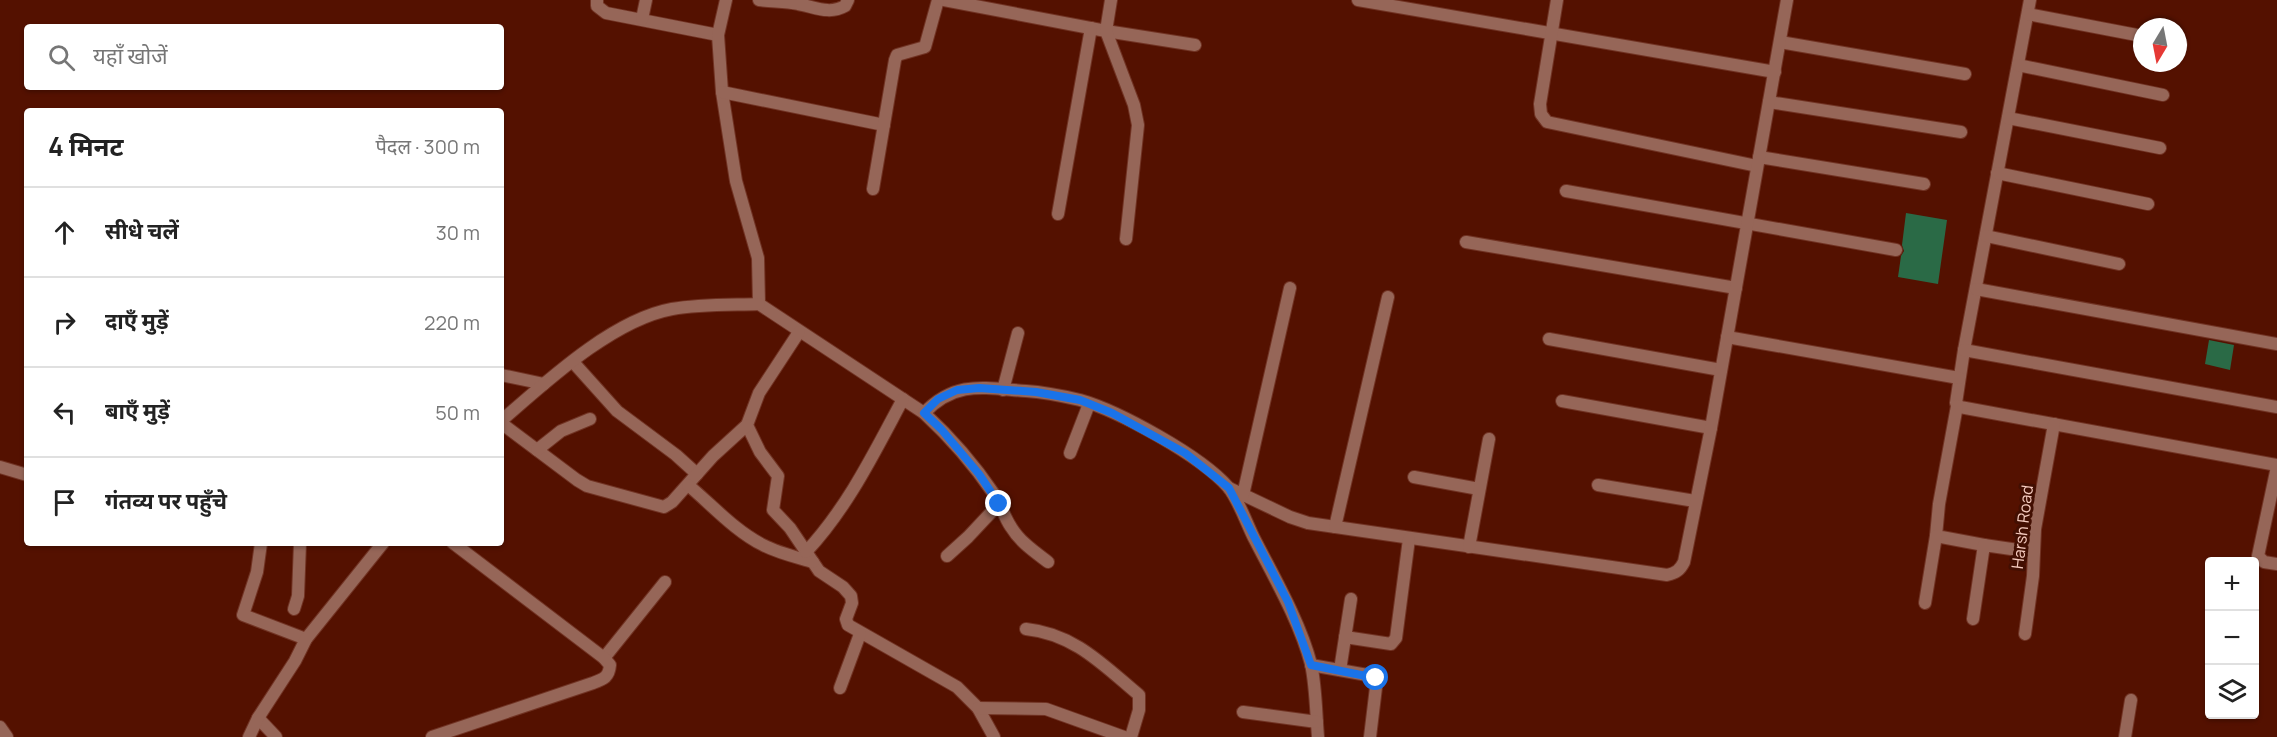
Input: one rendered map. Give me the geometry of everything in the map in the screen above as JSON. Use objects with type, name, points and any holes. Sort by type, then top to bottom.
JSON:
[{"type":"street","points":[[597,0],[597,6],[606,13],[718,35]]},
{"type":"street","points":[[642,19],[646,0]]},
{"type":"street","points":[[726,0],[718,35],[722,92],[736,181],[758,258],[759,304]]},
{"type":"street","points":[[759,0],[780,1],[836,11],[845,6],[848,0]]},
{"type":"street","points":[[873,189],[897,55],[925,47],[938,0]]},
{"type":"street","points":[[944,0],[1106,32],[1195,45]]},
{"type":"street","points":[[1111,0],[1106,32],[1134,105],[1138,125],[1126,239]]},
{"type":"street","points":[[1358,0],[1774,72]]},
{"type":"street","points":[[1557,0],[1540,104],[1541,114],[1547,122],[1758,161],[1924,184]]},
{"type":"street","points":[[924,413],[938,399],[957,390],[979,388],[1036,392],[1089,404],[1112,413],[1185,453],[1229,488],[1290,517],[1308,523],[1667,575],[1674,574],[1684,562],[1711,428],[1787,0]]},
{"type":"street","points":[[1925,603],[1957,406],[1955,399],[2030,0]]},
{"type":"street","points":[[2028,14],[2133,34]]},
{"type":"street","points":[[1058,214],[1091,28]]},
{"type":"street","points":[[1780,42],[1965,74]]},
{"type":"street","points":[[2018,65],[2163,95]]},
{"type":"street","points":[[722,92],[884,125]]},
{"type":"street","points":[[1769,102],[1961,132]]},
{"type":"street","points":[[2008,118],[2160,148]]},
{"type":"street","points":[[1997,173],[2148,204]]},
{"type":"street","points":[[1566,191],[1896,250]]},
{"type":"street","points":[[1986,236],[2119,264]]},
{"type":"street","points":[[1466,242],[1736,288]]},
{"type":"street","points":[[1243,495],[1290,288]]},
{"type":"street","points":[[1976,288],[2277,344]]},
{"type":"street","points":[[1335,527],[1388,297]]},
{"type":"street","points":[[504,419],[544,384],[607,336],[635,322],[671,309],[759,304],[924,413],[941,429],[979,474],[1020,538],[1048,562]]},
{"type":"street","points":[[504,424],[588,486],[664,507],[672,502],[713,456],[747,425],[759,393],[799,332]]},
{"type":"street","points":[[1003,390],[1018,333]]},
{"type":"street","points":[[1727,337],[1959,378]]},
{"type":"street","points":[[1549,339],[1721,370]]},
{"type":"street","points":[[1964,350],[2277,407]]},
{"type":"street","points":[[573,362],[617,411],[676,455],[697,474]]},
{"type":"street","points":[[504,376],[544,384]]},
{"type":"street","points":[[809,557],[847,501],[903,399]]},
{"type":"street","points":[[1562,401],[1711,428]]},
{"type":"street","points":[[1070,453],[1089,404]]},
{"type":"street","points":[[1957,406],[2277,466],[2258,556],[2264,562],[2277,564]]},
{"type":"street","points":[[537,450],[561,431],[590,419]]},
{"type":"street","name":"Harsh Road","points":[[2025,634],[2033,576],[2032,552],[2054,424]]},
{"type":"street","points":[[747,425],[760,452],[778,476],[773,510],[790,528],[819,571],[843,587],[851,596],[852,603],[846,619],[848,626],[957,687],[978,708],[994,737]]},
{"type":"street","points":[[1469,547],[1489,439]]},
{"type":"street","points":[[0,467],[24,474]]},
{"type":"street","points":[[1414,477],[1479,489]]},
{"type":"street","points":[[688,485],[743,532],[761,544],[780,553],[809,557]]},
{"type":"street","points":[[1598,485],[1695,501]]},
{"type":"street","points":[[1229,488],[1288,602],[1311,665],[1318,737]]},
{"type":"street","points":[[946,556],[968,537],[999,504]]},
{"type":"street","points":[[1936,536],[2032,552]]},
{"type":"street","points":[[1345,637],[1392,644],[1396,638],[1409,539]]},
{"type":"street","points":[[1973,619],[1984,545]]},
{"type":"street","points":[[261,546],[257,572],[243,615],[306,639]]},
{"type":"street","points":[[294,609],[298,596],[300,546]]},
{"type":"street","points":[[249,737],[258,718],[295,662],[306,639],[381,546]]},
{"type":"street","points":[[432,737],[605,678],[610,665],[604,658],[457,546]]},
{"type":"street","points":[[604,658],[665,582]]},
{"type":"street","points":[[1340,670],[1352,599]]},
{"type":"street","points":[[1026,629],[1075,645],[1096,657],[1139,695],[1139,710],[1131,737]]},
{"type":"street","points":[[840,688],[860,634]]},
{"type":"street","points":[[1311,665],[1373,676],[1377,680],[1370,737]]},
{"type":"street","points":[[2125,737],[2131,700]]},
{"type":"street","points":[[978,708],[1046,709],[1124,737]]},
{"type":"street","points":[[1243,712],[1317,722]]},
{"type":"street","points":[[258,718],[276,737]]},
{"type":"street","points":[[0,727],[7,737]]},
{"type":"building","points":[[1906,213],[1947,220],[1938,284],[1898,277],[1904,251],[1902,245]]},
{"type":"building","points":[[2209,340],[2234,345],[2230,370],[2205,364]]},
{"type":"route","points":[[999,504],[979,474],[941,429],[924,413],[938,399],[957,390],[979,388],[1036,392],[1080,400],[1112,413],[1185,453],[1229,488],[1288,602],[1311,665],[1376,678]]}]
